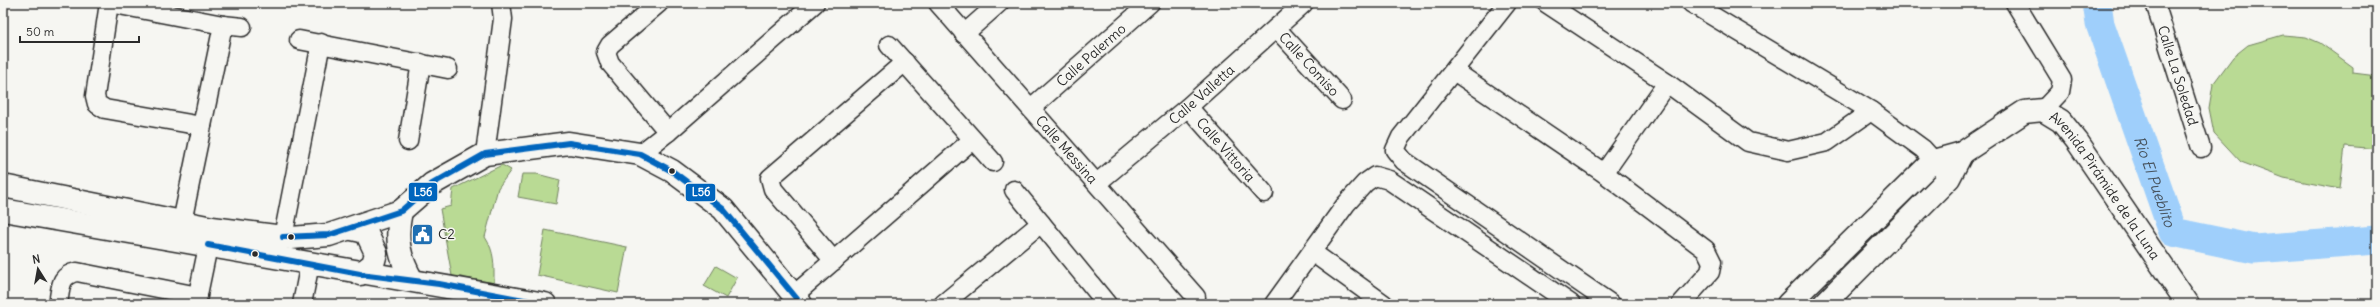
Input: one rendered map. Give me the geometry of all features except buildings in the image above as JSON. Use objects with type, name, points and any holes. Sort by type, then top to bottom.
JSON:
[{"type":"street","points":[[202,126],[105,109],[97,104],[95,96],[109,3],[223,25],[242,27]]},
{"type":"street","points":[[485,154],[503,19],[501,3]]},
{"type":"street","points":[[659,3],[610,45],[606,52],[610,63],[666,134]]},
{"type":"street","points":[[640,154],[666,134],[815,3]]},
{"type":"street","name":"Calle Messina","points":[[938,3],[1196,297]]},
{"type":"street","points":[[964,34],[999,3]]},
{"type":"street","name":"Calle Palermo","points":[[1031,108],[1150,3]]},
{"type":"street","points":[[1507,3],[1401,137],[1395,150],[1404,161],[1610,304]]},
{"type":"street","points":[[1546,3],[1667,84],[1748,142],[1788,151],[1827,142],[1870,111]]},
{"type":"street","points":[[1691,3],[1870,111],[1923,149],[1949,178]]},
{"type":"street","points":[[2014,3],[2062,80],[2060,92],[2043,110]]},
{"type":"street","name":"Calle La Soledad","points":[[2155,3],[2201,148]]},
{"type":"street","name":"Calle Valletta","points":[[1097,183],[1188,107],[1301,4]]},
{"type":"street","points":[[182,222],[223,25]]},
{"type":"street","name":"Calle Comiso","points":[[1276,28],[1342,100]]},
{"type":"street","points":[[299,40],[322,42],[448,68]]},
{"type":"street","points":[[283,237],[322,42]]},
{"type":"street","points":[[889,45],[993,162]]},
{"type":"street","points":[[829,266],[774,189],[770,178],[904,62]]},
{"type":"street","points":[[408,141],[421,63]]},
{"type":"street","points":[[1454,71],[1604,173],[1706,250],[1712,262],[1710,272],[1681,304]]},
{"type":"street","points":[[1604,173],[1667,84]]},
{"type":"street","name":"Calle Vittoria","points":[[1188,107],[1264,193]]},
{"type":"street","name":"Avenida Pirámide de la Luna","points":[[1788,304],[1864,227],[1934,161],[1962,153],[2024,112],[2043,110],[2061,121],[2077,141],[2188,304]]},
{"type":"street","points":[[3,186],[182,222],[208,246],[283,237],[328,235],[352,229],[401,211],[432,184],[485,154],[569,143],[640,154],[672,171],[723,209],[793,301],[829,266],[972,140]]},
{"type":"street","name":"Avenida Pirámide de la Luna","points":[[1824,304],[1949,178],[1962,153]]},
{"type":"street","points":[[1274,304],[1346,204],[1365,183],[1375,176],[1389,180],[1571,304]]},
{"type":"street","points":[[1014,190],[1106,304]]},
{"type":"street","points":[[3,210],[310,263],[360,274],[412,280],[545,304]]},
{"type":"street","points":[[401,211],[397,242],[402,262],[412,280]]},
{"type":"street","points":[[944,304],[1041,223]]},
{"type":"street","points":[[1864,227],[1881,246]]},
{"type":"street","points":[[352,229],[366,232],[376,253],[373,264],[360,274]]},
{"type":"street","points":[[58,304],[63,280],[68,274],[77,272],[197,300],[208,246]]},
{"type":"street","points":[[1312,252],[1384,304]]},
{"type":"street","points":[[302,304],[310,263]]},
{"type":"green space","points":[[2283,35],[2306,37],[2320,43],[2353,67],[2353,73],[2377,76],[2377,149],[2345,146],[2340,189],[2284,178],[2241,162],[2214,133],[2209,108],[2213,84],[2233,57],[2248,45]]},
{"type":"green space","points":[[502,165],[511,170],[498,188],[485,237],[492,253],[494,264],[494,283],[452,276],[440,209],[451,206],[453,189]]},
{"type":"green space","points":[[522,174],[537,174],[560,180],[556,204],[518,197]]},
{"type":"green space","points":[[545,230],[627,247],[618,293],[537,275]]},
{"type":"green space","points":[[716,266],[737,278],[726,298],[704,286]]},
{"type":"waterway","name":"Rio El Pueblito","points":[[2097,3],[2100,24],[2173,232],[2254,249],[2377,240]]},
{"type":"transit line","name":"L56","points":[[283,237],[329,235],[401,211],[432,184],[485,154],[569,143],[640,154],[672,171],[723,209],[801,304]]},
{"type":"transit line","name":"L56","points":[[208,245],[360,274],[439,284],[545,304]]},
{"type":"place","name":"C2","points":[[422,234]]}]
